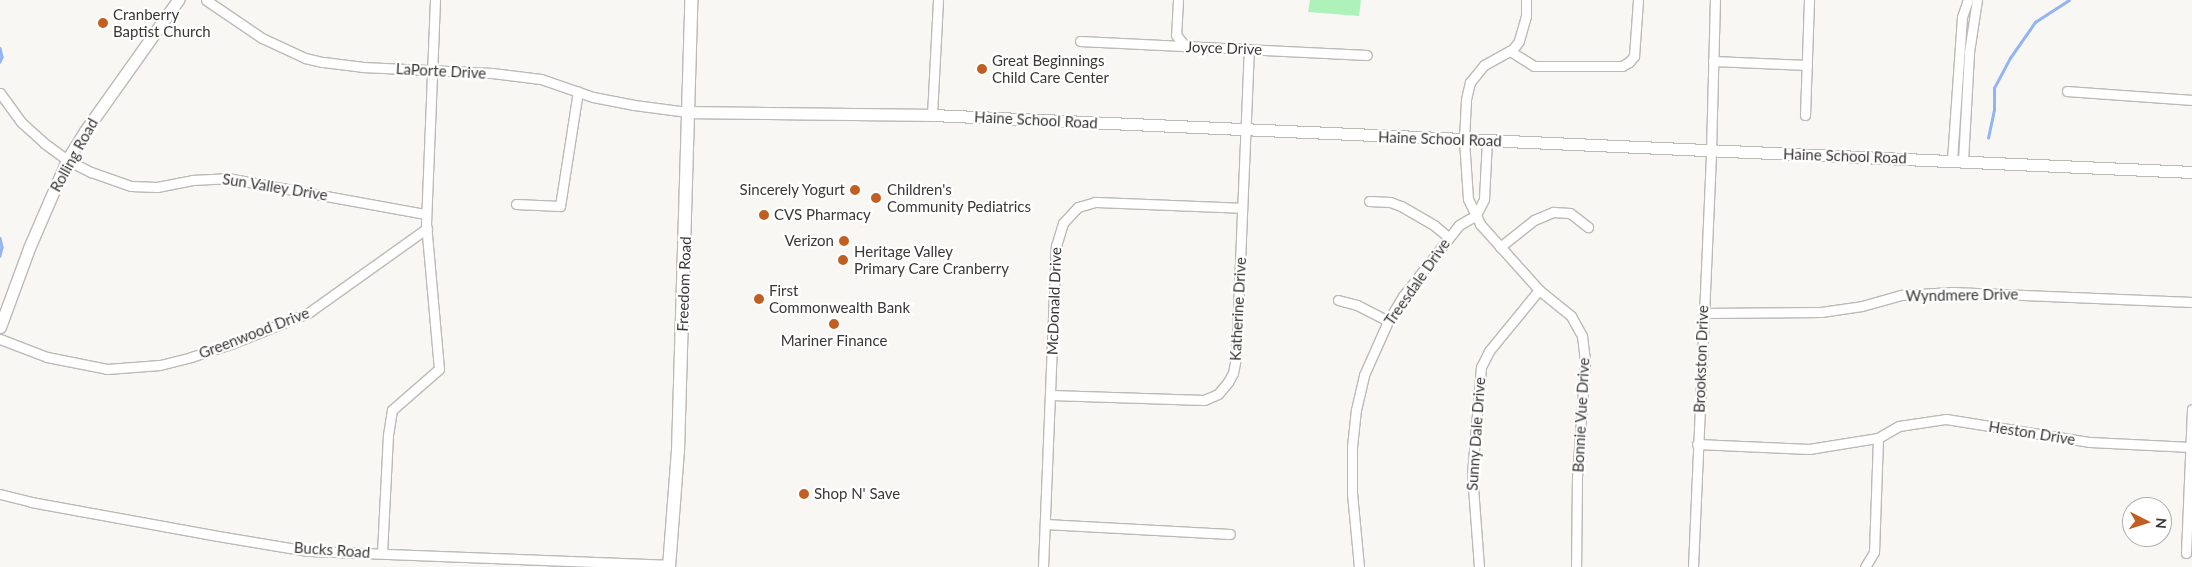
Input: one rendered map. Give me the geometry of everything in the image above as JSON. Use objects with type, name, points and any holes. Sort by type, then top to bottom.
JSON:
[{"type":"main road","name":"Freedom Road","points":[[669,566],[678,451],[691,0]]},
{"type":"street","name":"Rolling Road","points":[[0,327],[29,248],[67,160],[85,131],[178,0]]},
{"type":"street","name":"LaPorte Drive","points":[[206,0],[262,38],[305,58],[362,68],[492,73],[541,79],[593,97],[634,105],[688,112]]},
{"type":"street","points":[[382,553],[388,435],[392,410],[439,370],[426,214],[435,0]]},
{"type":"street","points":[[932,115],[938,0]]},
{"type":"street","points":[[1178,0],[1176,35],[1186,47]]},
{"type":"street","points":[[1526,0],[1523,29],[1519,41],[1510,51],[1534,66],[1622,66],[1629,62],[1634,56],[1638,0]]},
{"type":"street","name":"Brookston Drive","points":[[1693,567],[1711,151],[1715,0]]},
{"type":"street","points":[[1805,115],[1810,0]]},
{"type":"street","points":[[1958,160],[1975,1]]},
{"type":"street","name":"Joyce Drive","points":[[1080,42],[1368,55]]},
{"type":"street","name":"Katherine Drive","points":[[1051,395],[1204,400],[1222,391],[1233,373],[1236,357],[1249,49]]},
{"type":"street","name":"Bonnie Vue Drive","points":[[1510,51],[1484,65],[1470,82],[1466,100],[1464,140],[1468,199],[1480,224],[1539,290],[1571,316],[1578,326],[1584,346],[1585,362],[1578,468],[1576,567]]},
{"type":"street","points":[[1713,61],[1806,65]]},
{"type":"street","points":[[2067,91],[2192,100]]},
{"type":"street","points":[[516,204],[560,206],[578,92]]},
{"type":"street","name":"Sun Valley Drive","points":[[0,93],[22,122],[44,143],[67,160],[91,172],[130,186],[157,187],[192,180],[227,178],[280,186],[406,212],[426,214]]},
{"type":"street","name":"Haine School Road","points":[[688,112],[932,115],[1246,131],[1958,160],[2192,172]]},
{"type":"street","points":[[1476,215],[1484,199],[1487,140]]},
{"type":"street","name":"McDonald Drive","points":[[1043,567],[1057,238],[1063,223],[1072,211],[1087,204],[1107,201],[1242,208]]},
{"type":"street","points":[[1369,201],[1390,202],[1401,206],[1435,226],[1448,237]]},
{"type":"street","points":[[1500,246],[1534,220],[1553,212],[1570,212],[1588,227]]},
{"type":"street","name":"Treesdale Drive","points":[[1360,567],[1352,480],[1353,428],[1364,375],[1388,321],[1403,296],[1448,237],[1459,225],[1476,215]]},
{"type":"street","name":"Greenwood Drive","points":[[0,340],[47,356],[107,369],[160,365],[191,357],[231,344],[308,313],[427,228]]},
{"type":"street","name":"Sunny Dale Drive","points":[[1479,567],[1472,474],[1481,367],[1489,351],[1539,290]]},
{"type":"street","name":"Wyndmere Drive","points":[[1703,313],[1821,312],[1862,306],[1901,295],[1952,292],[2192,302]]},
{"type":"street","points":[[1338,300],[1357,305],[1388,321]]},
{"type":"street","points":[[2186,553],[2192,409]]},
{"type":"street","name":"Heston Drive","points":[[1697,444],[1809,448],[1878,438],[1899,426],[1946,420],[2090,442],[2191,447]]},
{"type":"street","points":[[1864,567],[1874,552],[1878,438]]},
{"type":"street","name":"Bucks Road","points":[[0,494],[31,502],[290,548],[669,566]]},
{"type":"street","points":[[1044,524],[1230,534]]},
{"type":"green space","points":[[1310,0],[1361,0],[1359,16],[1308,12]]},
{"type":"waterway","points":[[1988,138],[1994,110],[1994,88],[2010,58],[2035,22],[2069,0]]},
{"type":"waterway","points":[[0,48],[2,57],[0,62]]},
{"type":"waterway","points":[[0,238],[2,247],[0,256]]},
{"type":"place","name":"Cranberry Baptist Church","points":[[103,23]]},
{"type":"place","name":"Great Beginnings Child Care Center","points":[[982,69]]},
{"type":"place","name":"Sincerely Yogurt","points":[[855,190]]},
{"type":"place","name":"Children's Community Pediatrics","points":[[876,198]]},
{"type":"place","name":"CVS Pharmacy","points":[[764,215]]},
{"type":"place","name":"Verizon","points":[[844,241]]},
{"type":"place","name":"Heritage Valley Primary Care Cranberry","points":[[843,260]]},
{"type":"place","name":"First Commonwealth Bank","points":[[759,299]]},
{"type":"place","name":"Mariner Finance","points":[[834,324]]},
{"type":"place","name":"Shop N' Save","points":[[804,494]]}]
